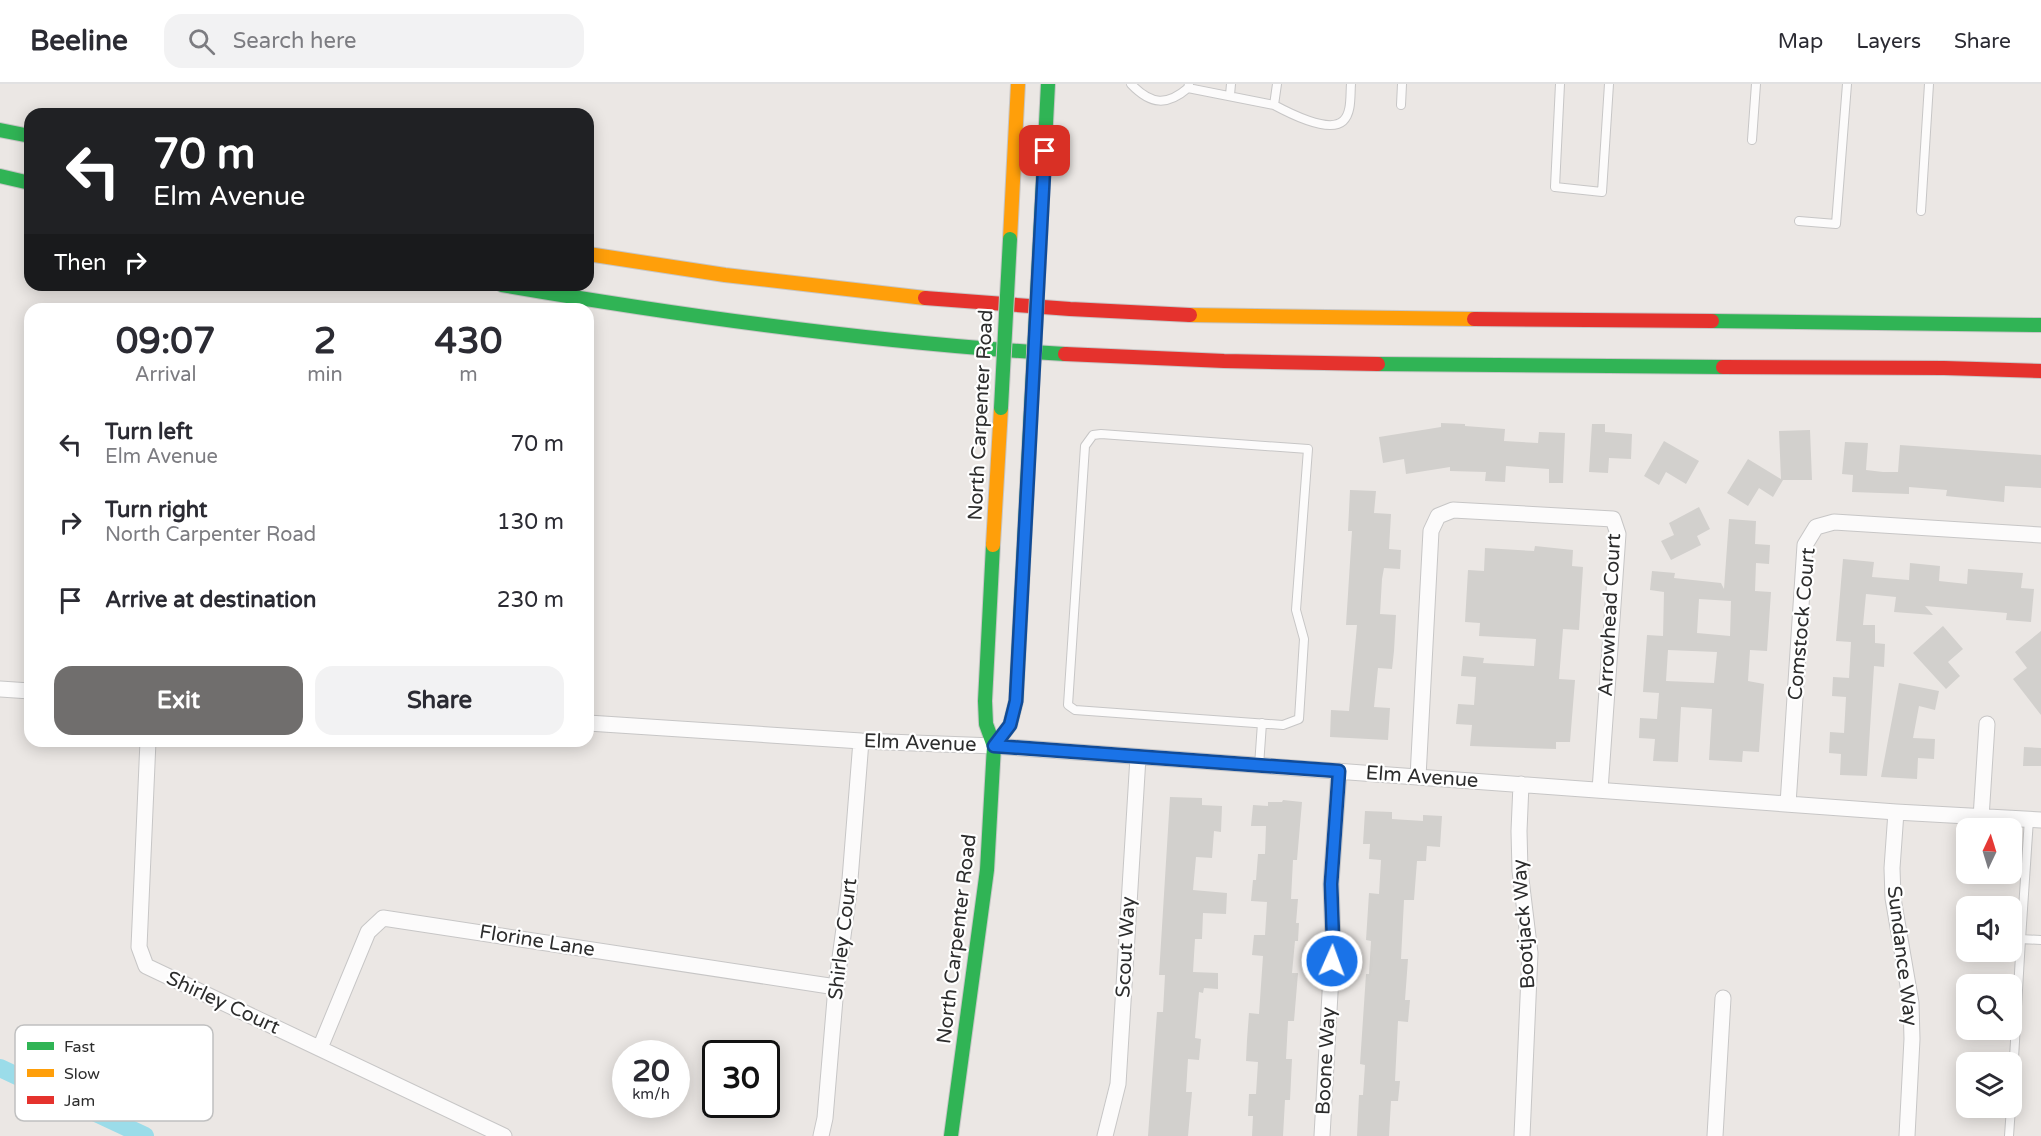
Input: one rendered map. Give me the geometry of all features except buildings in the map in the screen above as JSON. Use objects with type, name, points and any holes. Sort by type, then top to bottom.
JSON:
[{"type":"main road","name":"North Carpenter Road","points":[[951,1136],[987,870],[994,746],[986,724],[985,700],[1018,84]]},
{"type":"main road","points":[[994,746],[1010,725],[1016,701],[1048,84]]},
{"type":"main road","points":[[0,130],[24,135]]},
{"type":"main road","points":[[0,176],[24,182]]},
{"type":"main road","points":[[594,255],[813,286],[944,300],[1139,313],[1269,317],[1951,322],[2041,325]]},
{"type":"main road","points":[[537,291],[623,306],[808,332],[940,345],[1136,358],[1266,363],[1944,368],[2041,371]]},
{"type":"street","name":"Arrowhead Court","points":[[1418,777],[1431,531],[1438,516],[1453,510],[1613,519],[1618,534],[1600,790]]},
{"type":"street","name":"Comstock Court","points":[[1788,804],[1805,545],[1816,527],[1834,522],[2041,535]]},
{"type":"street","points":[[0,689],[24,691]]},
{"type":"street","name":"Elm Avenue","points":[[594,723],[861,741],[994,746],[1981,818]]},
{"type":"street","points":[[1981,818],[1987,724]]},
{"type":"street","name":"Shirley Court","points":[[821,1136],[825,1118],[836,987],[849,892],[861,741]]},
{"type":"street","name":"Shirley Court","points":[[148,747],[139,947],[146,966],[504,1136]]},
{"type":"street","name":"Scout Way","points":[[1105,1136],[1118,1083],[1138,757]]},
{"type":"street","name":"Boone Way","points":[[1322,1136],[1333,940],[1331,884],[1339,771]]},
{"type":"street","name":"Bootjack Way","points":[[1521,784],[1520,871],[1530,952],[1522,1136]]},
{"type":"street","name":"Sundance Way","points":[[1896,812],[1892,868],[1893,898],[1911,1004],[1912,1039],[1907,1136]]},
{"type":"street","name":"Florine Lane","points":[[320,1048],[368,932],[383,918],[836,987]]},
{"type":"street","points":[[1715,1136],[1723,998]]},
{"type":"lane","points":[[1131,84],[1148,97],[1160,101],[1175,99],[1189,86],[1274,105],[1300,118],[1334,125],[1343,121],[1348,111],[1351,84]]},
{"type":"lane","points":[[1230,95],[1231,84]]},
{"type":"lane","points":[[1274,105],[1277,84]]},
{"type":"lane","points":[[1401,105],[1402,84]]},
{"type":"lane","points":[[1560,84],[1555,187],[1602,192],[1609,84]]},
{"type":"lane","points":[[1752,140],[1756,84]]},
{"type":"lane","points":[[1799,220],[1836,224],[1848,84]]},
{"type":"lane","points":[[1922,210],[1929,84]]},
{"type":"lane","points":[[1093,435],[1308,449],[1296,610],[1304,639],[1299,719],[1283,724],[1262,723],[1075,710],[1068,705],[1085,446],[1093,435]]},
{"type":"lane","points":[[1259,766],[1262,723]]},
{"type":"lane","points":[[2022,930],[2035,820]]},
{"type":"lane","points":[[2022,939],[2041,940]]},
{"type":"lane","points":[[2014,1052],[2020,962]]},
{"type":"lane","points":[[2009,1136],[2010,1118]]},
{"type":"waterway","points":[[0,1068],[15,1075]]},
{"type":"waterway","points":[[113,1121],[145,1136]]},
{"type":"traffic: fast","points":[[1040,241],[1048,84]]},
{"type":"traffic: fast","points":[[0,130],[24,135]]},
{"type":"traffic: fast","points":[[0,176],[24,182]]},
{"type":"traffic: fast","points":[[1001,408],[1010,239]]},
{"type":"traffic: fast","points":[[1031,410],[1040,241]]},
{"type":"traffic: fast","points":[[539,291],[642,308],[853,336],[1065,354]]},
{"type":"traffic: fast","points":[[1712,321],[2041,325]]},
{"type":"traffic: fast","points":[[1378,364],[1723,367]]},
{"type":"traffic: fast","points":[[994,746],[1010,725],[1016,701],[1031,410]]},
{"type":"traffic: fast","points":[[951,1136],[987,870],[994,746],[986,724],[985,701],[993,545]]},
{"type":"traffic: slow","points":[[1010,239],[1018,84]]},
{"type":"traffic: slow","points":[[594,255],[725,275],[925,298]]},
{"type":"traffic: slow","points":[[1190,315],[1474,319]]},
{"type":"traffic: slow","points":[[993,545],[1001,408]]},
{"type":"traffic: jam","points":[[925,298],[1190,315]]},
{"type":"traffic: jam","points":[[1474,319],[1712,321]]},
{"type":"traffic: jam","points":[[1065,354],[1224,361],[1378,364]]},
{"type":"traffic: jam","points":[[1723,367],[2041,371]]},
{"type":"route","points":[[1045,151],[1016,701],[1010,725],[994,746],[1339,771],[1331,884],[1332,961]]}]
